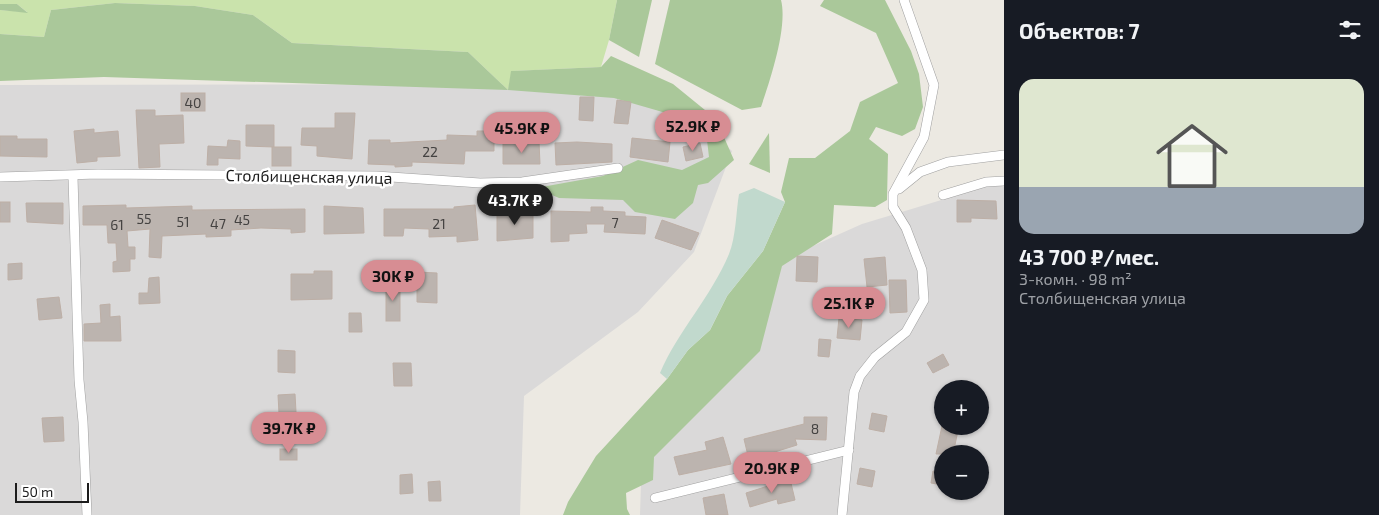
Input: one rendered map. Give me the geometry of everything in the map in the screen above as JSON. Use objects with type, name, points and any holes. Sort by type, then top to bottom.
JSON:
[{"type":"street","points":[[842,515],[854,392],[860,376],[875,357],[906,332],[924,300],[922,270],[906,228],[893,207],[893,194],[924,137],[934,85],[904,0]]},
{"type":"street","points":[[893,194],[920,172],[948,162],[1004,155]]},
{"type":"street","name":"Столбищенская улица","points":[[0,177],[73,177],[98,174],[376,176],[480,183],[522,182],[618,168]]},
{"type":"street","points":[[73,177],[79,380],[83,422],[87,515]]},
{"type":"street","points":[[943,195],[986,182],[1004,181]]},
{"type":"street","points":[[656,498],[849,450]]},
{"type":"shaded area","points":[[657,84],[732,151],[694,252],[638,312],[524,396],[520,515],[0,515],[0,85]]},
{"type":"shaded area","points":[[991,185],[1004,185],[1004,515],[640,515],[642,453],[777,262],[862,224]]},
{"type":"green space","points":[[0,0],[617,0],[609,40],[601,67],[512,71],[508,90],[468,52],[292,43],[253,15],[195,6],[115,3],[51,10],[44,37],[0,34],[0,10],[27,12],[17,4],[0,4]]},
{"type":"green space","points":[[617,0],[652,0],[639,57],[609,40]]},
{"type":"green space","points":[[670,0],[781,0],[783,11],[780,39],[761,107],[742,110],[655,64]]},
{"type":"green space","points":[[824,0],[885,0],[911,51],[919,74],[923,107],[915,129],[902,136],[876,127],[869,139],[888,154],[887,200],[875,207],[834,205],[832,234],[782,266],[760,351],[654,457],[653,480],[626,493],[627,509],[630,515],[563,515],[568,502],[596,456],[667,379],[688,350],[710,330],[727,296],[763,251],[785,202],[781,192],[789,158],[815,158],[850,131],[860,102],[898,83],[876,33],[820,6]]},
{"type":"green space","points":[[115,3],[195,6],[253,15],[292,43],[468,52],[508,90],[104,77],[0,81],[0,34],[44,37],[51,10]]},
{"type":"green space","points":[[0,4],[17,4],[28,13],[0,10]]},
{"type":"green space","points":[[611,56],[673,84],[716,119],[734,160],[708,183],[698,185],[693,203],[675,219],[635,212],[623,200],[559,198],[536,188],[603,176],[638,160],[682,170],[709,157],[707,140],[666,113],[614,98],[508,90],[511,71],[601,67]]},
{"type":"green space","points":[[769,133],[770,173],[749,164]]},
{"type":"green space","points":[[754,188],[785,202],[763,251],[727,296],[710,330],[688,350],[667,379],[660,373],[667,358],[722,270],[729,254],[739,194]]},
{"type":"building","points":[[181,93],[205,93],[205,111],[181,111]]},
{"type":"building","points":[[580,97],[594,97],[593,121],[579,120]]},
{"type":"building","points":[[617,100],[631,102],[628,124],[614,123]]},
{"type":"building","points":[[136,110],[155,110],[155,116],[183,115],[184,143],[159,144],[160,167],[139,168]]},
{"type":"building","points":[[335,113],[355,113],[352,159],[317,156],[317,146],[301,145],[302,128],[335,128]]},
{"type":"building","points":[[246,125],[274,125],[274,147],[246,146]]},
{"type":"building","points":[[94,129],[94,133],[118,131],[120,156],[97,157],[97,161],[77,163],[74,131]]},
{"type":"building","points":[[477,131],[494,131],[494,151],[465,151],[464,164],[412,162],[412,166],[395,167],[395,165],[368,164],[369,140],[390,140],[390,143],[447,140],[447,135],[477,136]]},
{"type":"building","points":[[0,136],[17,136],[17,139],[47,139],[47,157],[0,156]]},
{"type":"building","points":[[632,138],[670,142],[668,162],[630,157]]},
{"type":"building","points":[[228,140],[240,141],[240,159],[218,158],[218,165],[207,165],[208,146],[227,147]]},
{"type":"building","points":[[539,142],[540,164],[503,164],[503,144]]},
{"type":"building","points":[[555,143],[612,144],[612,162],[556,165]]},
{"type":"building","points":[[700,143],[703,157],[686,161],[683,147]]},
{"type":"building","points":[[272,147],[291,147],[291,166],[272,166]]},
{"type":"building","points":[[957,200],[996,201],[997,219],[971,218],[971,222],[957,222]]},
{"type":"building","points":[[0,202],[10,202],[10,222],[0,222]]},
{"type":"building","points":[[26,203],[63,203],[63,224],[27,222]]},
{"type":"building","points":[[126,205],[126,208],[192,206],[192,210],[305,209],[305,232],[291,233],[291,229],[261,228],[231,230],[231,236],[206,237],[206,234],[162,236],[161,258],[149,257],[150,229],[127,231],[128,247],[135,247],[135,259],[130,259],[130,271],[113,272],[113,262],[117,261],[116,243],[108,243],[107,225],[83,225],[83,206]]},
{"type":"building","points":[[475,205],[478,240],[457,242],[457,236],[429,237],[429,229],[404,228],[403,236],[384,236],[384,209],[454,209],[454,207]]},
{"type":"building","points":[[324,206],[363,208],[364,233],[324,234]]},
{"type":"building","points":[[591,207],[603,207],[603,211],[625,212],[625,216],[646,217],[645,234],[604,232],[605,224],[586,224],[587,233],[569,234],[569,241],[551,242],[551,211],[591,212]]},
{"type":"building","points":[[497,212],[533,212],[533,238],[497,241]]},
{"type":"building","points":[[662,220],[699,233],[691,250],[655,238]]},
{"type":"building","points":[[797,256],[818,257],[817,282],[796,281]]},
{"type":"building","points":[[885,257],[887,285],[867,287],[864,259]]},
{"type":"building","points":[[22,263],[22,279],[8,280],[8,264]]},
{"type":"building","points":[[314,271],[332,271],[332,299],[291,300],[291,274],[314,274]]},
{"type":"building","points":[[417,272],[437,273],[437,303],[417,302]]},
{"type":"building","points":[[159,277],[160,303],[139,304],[139,293],[148,293],[149,278]]},
{"type":"building","points":[[889,280],[906,280],[907,312],[890,313]]},
{"type":"building","points":[[386,284],[400,284],[400,321],[386,321]]},
{"type":"building","points":[[59,297],[62,318],[39,320],[37,299]]},
{"type":"building","points":[[110,304],[110,317],[120,316],[121,341],[84,341],[84,324],[101,323],[100,305]]},
{"type":"building","points":[[349,313],[361,313],[362,332],[349,332]]},
{"type":"building","points":[[839,318],[862,320],[860,340],[837,338]]},
{"type":"building","points":[[819,339],[831,340],[829,357],[818,356]]},
{"type":"building","points":[[278,350],[295,351],[295,373],[278,372]]},
{"type":"building","points":[[943,354],[949,365],[933,373],[927,363]]},
{"type":"building","points":[[393,363],[411,363],[412,386],[394,386]]},
{"type":"building","points":[[295,394],[296,412],[279,413],[278,395]]},
{"type":"building","points":[[872,413],[887,416],[884,432],[869,429]]},
{"type":"building","points":[[63,417],[64,441],[44,442],[42,418]]},
{"type":"building","points":[[804,417],[827,417],[826,440],[795,439],[797,445],[749,460],[744,439],[804,424]]},
{"type":"building","points":[[940,435],[957,435],[955,445],[938,445]]},
{"type":"building","points":[[723,437],[731,464],[679,475],[674,457],[707,450],[705,442]]},
{"type":"building","points":[[280,449],[297,449],[297,460],[280,460]]},
{"type":"building","points":[[860,468],[875,471],[872,487],[857,484]]},
{"type":"building","points":[[933,471],[934,484],[931,483]]},
{"type":"building","points":[[412,474],[413,493],[400,494],[400,475]]},
{"type":"building","points":[[790,479],[795,500],[778,504],[777,499],[750,507],[746,493]]},
{"type":"building","points":[[440,481],[441,501],[429,501],[428,482]]},
{"type":"building","points":[[724,494],[728,515],[706,515],[703,498]]}]
